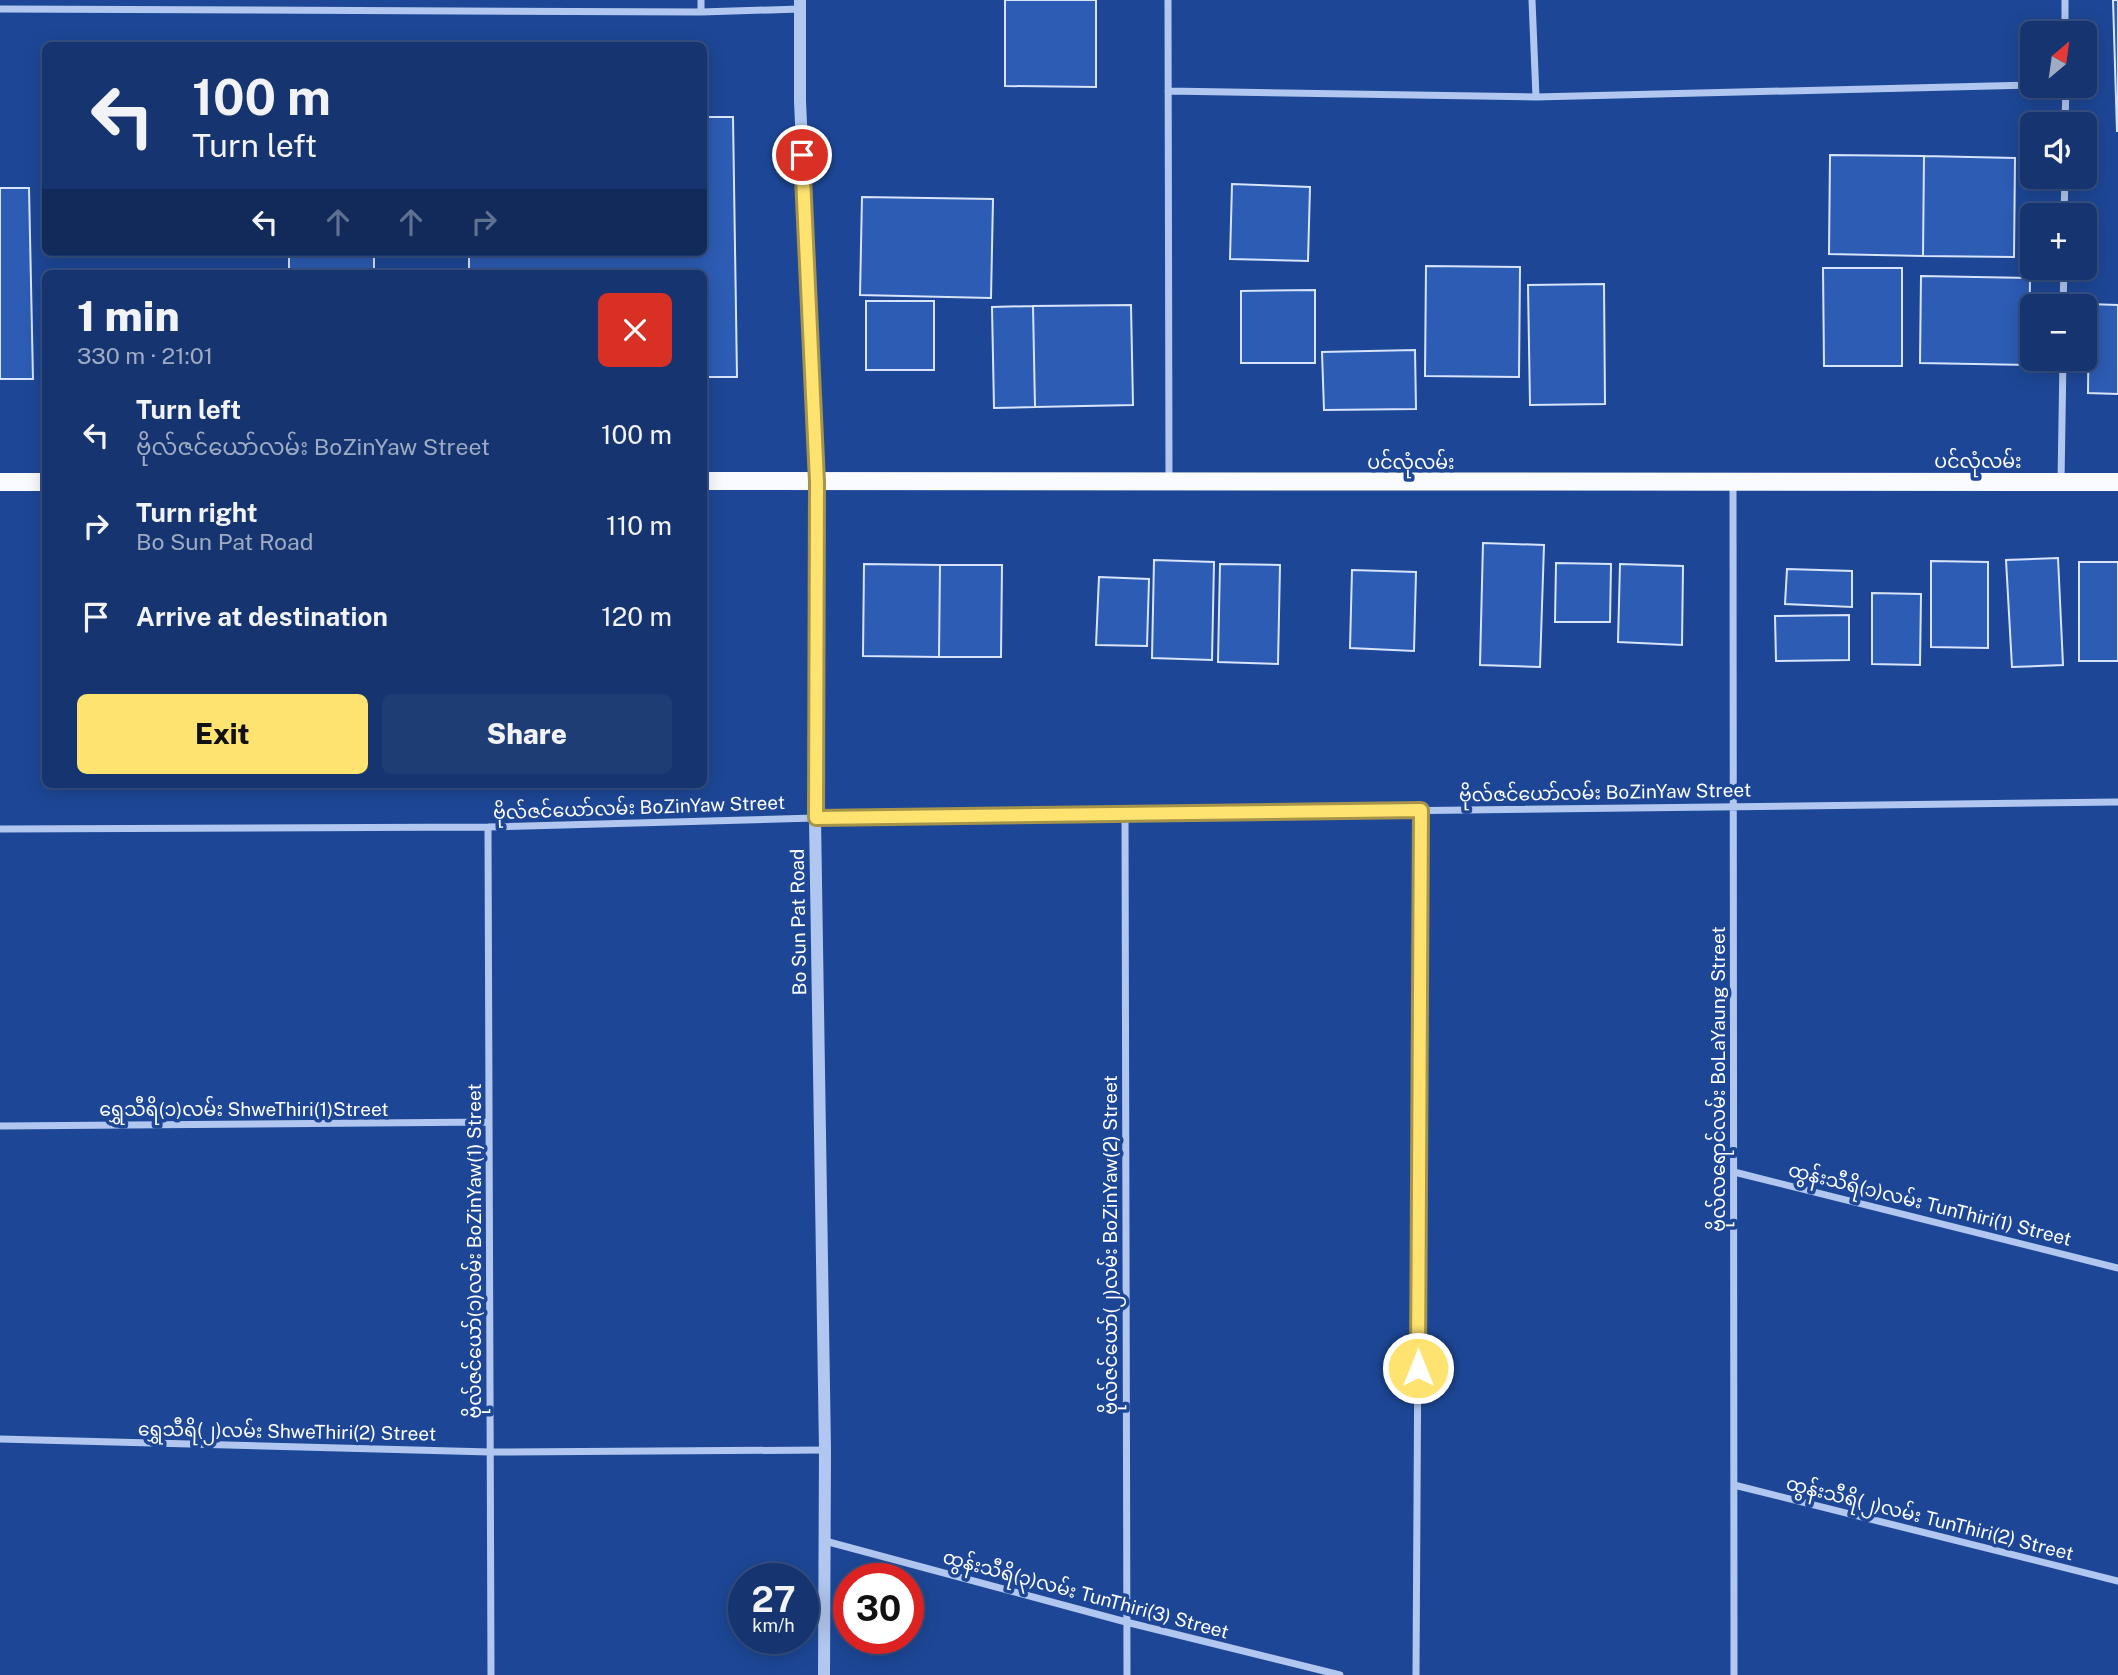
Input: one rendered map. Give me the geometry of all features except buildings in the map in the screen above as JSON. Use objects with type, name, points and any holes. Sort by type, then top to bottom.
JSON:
[{"type":"main road","name":"ပင်လုံလမ်း","points":[[707,481],[1169,484],[2118,482]]},
{"type":"main road","points":[[0,482],[42,482]]},
{"type":"street","points":[[84,0],[85,10]]},
{"type":"street","points":[[701,0],[701,12]]},
{"type":"street","points":[[1168,0],[1169,484]]},
{"type":"street","points":[[1532,0],[1536,97]]},
{"type":"street","points":[[2065,0],[2065,21]]},
{"type":"street","points":[[0,9],[413,4],[701,12],[800,4]]},
{"type":"street","name":"Bo Sun Pat Road","points":[[800,4],[800,101],[817,482],[816,818],[825,1450],[824,1675]]},
{"type":"street","points":[[1168,91],[1536,97],[2020,85]]},
{"type":"street","points":[[2062,482],[2063,371]]},
{"type":"street","name":"ဗိုလ်လရောင်လမ်း BoLaYaung Street","points":[[1733,482],[1734,1675]]},
{"type":"street","name":"ဗိုလ်ဇင်ယော်လမ်း BoZinYaw Street","points":[[0,829],[488,827],[816,818],[2118,802]]},
{"type":"street","points":[[1416,1675],[1421,810]]},
{"type":"street","name":"ဗိုလ်ဇင်ယော်(၂)လမ်း BoZinYaw(2) Street","points":[[1125,814],[1127,1675]]},
{"type":"street","name":"ဗိုလ်ဇင်ယော်(၁)လမ်း BoZinYaw(1) Street","points":[[488,827],[491,1675]]},
{"type":"street","name":"ရွှေသီရိ(၁)လမ်း ShweThiri(1)Street","points":[[0,1126],[489,1122]]},
{"type":"street","name":"ထွန်းသီရိ(၁)လမ်း TunThiri(1) Street","points":[[1734,1172],[2118,1268]]},
{"type":"street","name":"ရွှေသီရိ(၂)လမ်း ShweThiri(2) Street","points":[[0,1440],[490,1452],[825,1450]]},
{"type":"street","name":"ထွန်းသီရိ(၂)လမ်း TunThiri(2) Street","points":[[1734,1485],[2118,1581]]},
{"type":"street","name":"ထွန်းသီရိ(၃)လမ်း TunThiri(3) Street","points":[[825,1541],[1126,1622],[1340,1675]]},
{"type":"route","points":[[802,155],[817,482],[816,818],[1421,810],[1418,1368]]}]
